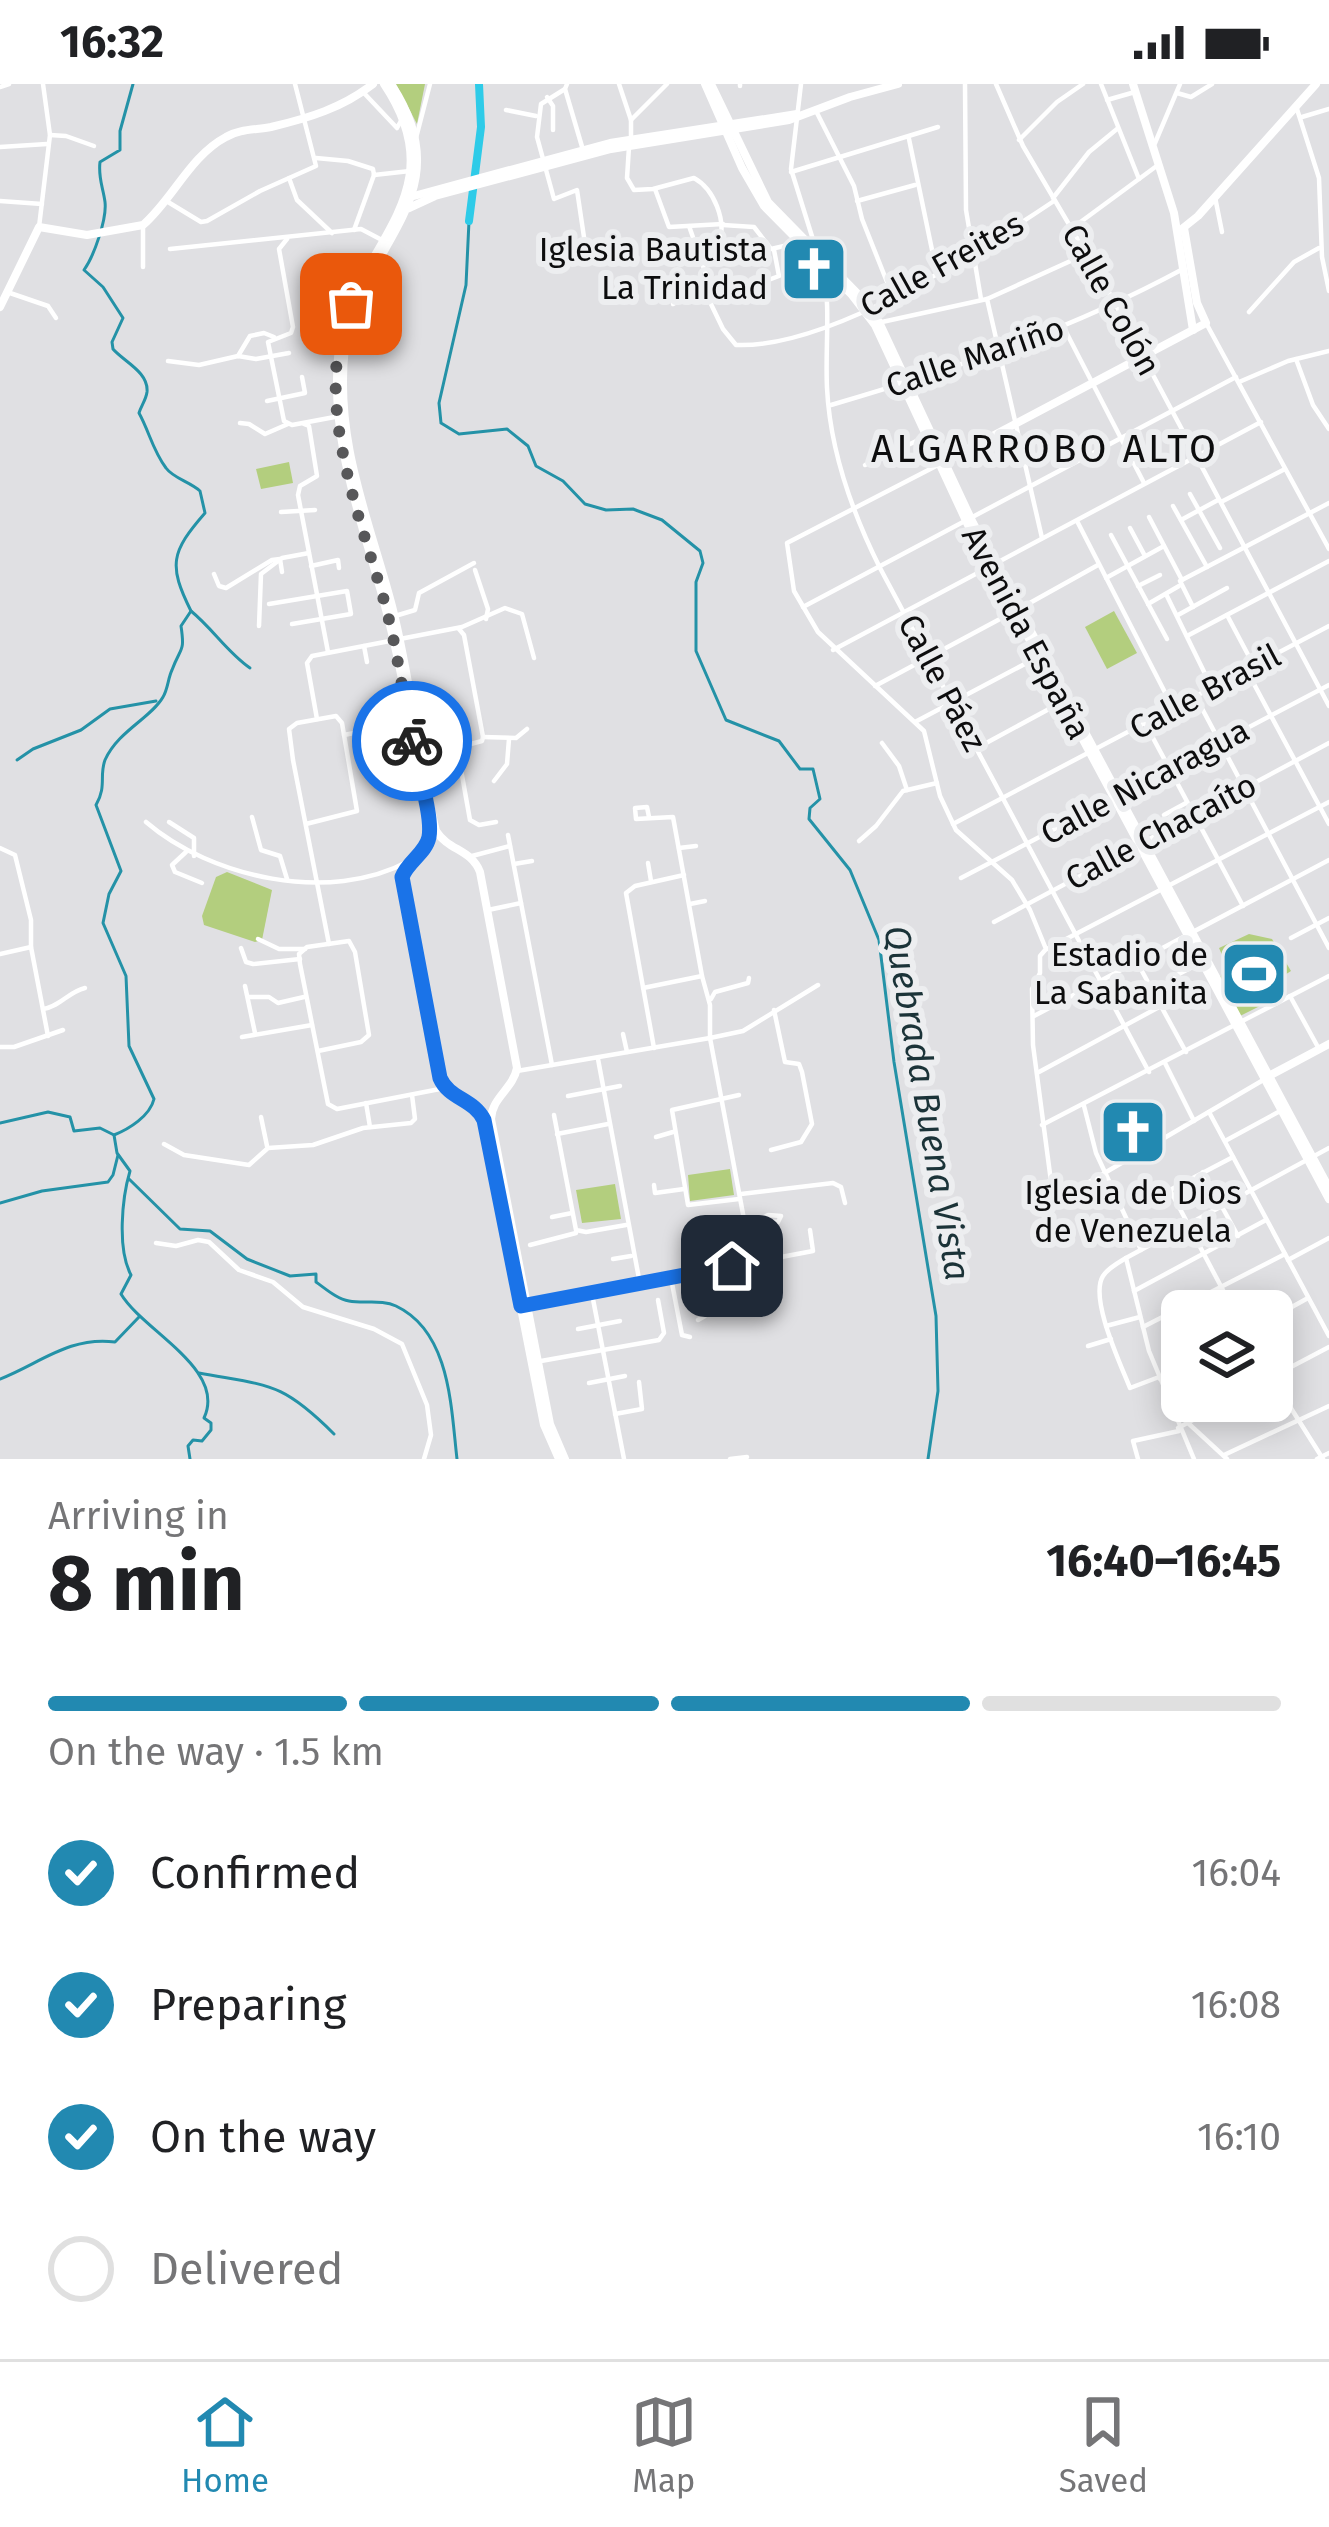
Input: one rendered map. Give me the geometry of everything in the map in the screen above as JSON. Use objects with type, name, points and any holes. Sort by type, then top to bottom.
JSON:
[{"type":"street","points":[[0,87],[9,84]]},
{"type":"street","points":[[0,305],[39,227],[44,204],[50,135],[43,84]]},
{"type":"street","points":[[164,199],[200,222],[207,221],[316,166],[296,84]]},
{"type":"street","points":[[143,267],[143,225],[220,140],[340,106],[373,84]]},
{"type":"street","points":[[387,84],[402,118],[414,193],[356,306],[344,364],[352,477],[394,616],[429,831],[425,846],[402,877],[440,1078],[445,1088],[472,1103],[484,1120],[562,1459]]},
{"type":"street","points":[[387,84],[407,113],[422,178],[443,186]]},
{"type":"street","points":[[430,84],[415,143],[414,193],[355,294],[341,332],[340,416],[346,478],[396,640],[436,831],[449,846],[472,856],[479,868],[517,1071]]},
{"type":"street","points":[[619,84],[631,120],[629,185],[655,189],[700,179],[723,224],[719,243],[700,256]]},
{"type":"street","points":[[631,120],[667,84]]},
{"type":"street","name":"Avenida España","points":[[708,84],[755,193],[797,243],[821,261]]},
{"type":"street","points":[[801,84],[791,172],[938,128]]},
{"type":"street","points":[[544,163],[583,150],[789,121],[797,114],[898,84]]},
{"type":"street","points":[[965,84],[966,210],[1042,538]]},
{"type":"street","name":"Calle Colón","points":[[996,84],[1019,140],[1144,356],[1329,706]]},
{"type":"street","points":[[1019,140],[1083,84]]},
{"type":"street","points":[[1101,84],[1139,178]]},
{"type":"street","points":[[1153,149],[1180,84]]},
{"type":"street","points":[[1177,93],[1191,97],[1212,84]]},
{"type":"street","points":[[1180,230],[1316,84]]},
{"type":"street","points":[[583,150],[567,87],[547,97],[536,117],[554,199],[577,190],[585,244]]},
{"type":"street","points":[[1107,100],[1134,88],[1180,230],[1196,303],[1329,549]]},
{"type":"street","points":[[363,92],[398,128],[402,118]]},
{"type":"street","points":[[547,97],[553,106],[553,130]]},
{"type":"street","points":[[1297,106],[1320,182],[1329,291]]},
{"type":"street","points":[[815,109],[842,158],[893,297]]},
{"type":"street","points":[[1302,117],[1329,109]]},
{"type":"street","points":[[506,110],[536,117]]},
{"type":"street","name":"Avenida España","points":[[727,127],[783,221],[879,322],[968,519],[1329,1199]]},
{"type":"street","name":"Calle Freites","points":[[713,301],[723,329],[740,345],[829,324],[867,309],[974,253],[1054,199],[1089,152],[1117,130]]},
{"type":"street","points":[[50,135],[94,146]]},
{"type":"street","points":[[908,137],[937,274]]},
{"type":"street","points":[[414,193],[630,143]]},
{"type":"street","points":[[0,147],[48,144]]},
{"type":"street","points":[[316,158],[373,169],[354,230]]},
{"type":"street","points":[[1071,229],[1158,165]]},
{"type":"street","points":[[374,175],[410,171]]},
{"type":"street","name":"Calle Páez","points":[[791,172],[821,261],[829,324],[829,405],[854,509],[880,568],[1148,1072]]},
{"type":"street","points":[[289,178],[297,200],[332,233]]},
{"type":"street","points":[[414,193],[467,184]]},
{"type":"street","points":[[857,201],[918,184]]},
{"type":"street","points":[[655,189],[668,226],[723,224],[754,227],[774,250],[779,276],[713,301],[689,226]]},
{"type":"street","points":[[1215,197],[1222,232]]},
{"type":"street","points":[[0,201],[44,204]]},
{"type":"street","points":[[783,221],[796,224],[803,215]]},
{"type":"street","points":[[39,227],[74,235],[143,225]]},
{"type":"street","points":[[170,249],[354,230],[366,230],[384,243]]},
{"type":"street","points":[[1180,230],[1192,330]]},
{"type":"street","points":[[287,239],[279,249],[292,333],[268,342],[288,424]]},
{"type":"street","points":[[774,250],[797,243]]},
{"type":"street","points":[[1249,312],[1294,262],[1322,247]]},
{"type":"street","points":[[879,322],[984,300],[1086,254]]},
{"type":"street","name":"Calle Mariño","points":[[829,405],[999,354],[1116,305],[1183,269]]},
{"type":"street","points":[[673,304],[709,283]]},
{"type":"street","points":[[6,291],[47,306],[56,318]]},
{"type":"street","name":"Avenida España","points":[[867,309],[942,462]]},
{"type":"street","points":[[1046,949],[1012,880],[962,839],[953,824],[937,783],[926,733],[833,650],[803,607],[793,587],[787,543],[1206,323]]},
{"type":"street","points":[[1064,328],[1144,484]]},
{"type":"street","points":[[238,356],[250,336],[274,337]]},
{"type":"street","points":[[803,607],[1173,411],[1238,380],[1329,351]]},
{"type":"street","points":[[168,362],[215,364],[238,356],[289,353]]},
{"type":"street","points":[[1296,359],[1311,400],[1329,429]]},
{"type":"street","points":[[267,401],[305,393],[302,376]]},
{"type":"street","points":[[240,424],[250,420],[265,434],[288,424],[340,416]]},
{"type":"street","points":[[833,650],[1261,422]]},
{"type":"street","points":[[310,424],[316,476],[298,490],[328,652]]},
{"type":"street","points":[[866,465],[927,436]]},
{"type":"street","points":[[1181,520],[1286,469]]},
{"type":"street","points":[[1190,494],[1220,548]]},
{"type":"street","points":[[1148,604],[1329,503]]},
{"type":"street","points":[[1173,506],[1207,567]]},
{"type":"street","points":[[281,512],[314,510]]},
{"type":"street","points":[[1149,517],[1193,607]]},
{"type":"street","points":[[1076,520],[1173,708]]},
{"type":"street","points":[[1130,528],[1145,556]]},
{"type":"street","points":[[1111,535],[1167,639]]},
{"type":"street","points":[[1106,578],[1164,546]]},
{"type":"street","points":[[214,574],[219,586],[226,588],[272,560],[309,553]]},
{"type":"street","points":[[280,559],[282,572]]},
{"type":"street","points":[[259,626],[261,574],[280,559]]},
{"type":"street","points":[[311,566],[338,560],[339,568]]},
{"type":"street","points":[[1187,636],[1329,561]]},
{"type":"street","points":[[875,686],[1099,564]]},
{"type":"street","points":[[394,616],[415,610],[416,598],[430,585],[474,565],[488,609],[486,619]]},
{"type":"street","points":[[1138,586],[1160,574]]},
{"type":"street","points":[[1178,615],[1227,588]]},
{"type":"street","points":[[269,604],[347,591],[351,614],[292,624]]},
{"type":"street","points":[[1166,594],[1212,688]]},
{"type":"street","points":[[317,718],[307,663],[312,656],[453,628],[505,608],[522,614],[534,658]]},
{"type":"street","name":"Avenida España","points":[[1016,610],[1092,751]]},
{"type":"street","points":[[1227,615],[1271,716],[1329,824]]},
{"type":"street","name":"Calle Brasil","points":[[953,824],[1329,626]]},
{"type":"street","points":[[453,628],[464,634],[483,737],[463,746],[458,754],[470,820],[479,825],[496,822]]},
{"type":"street","points":[[364,646],[367,662]]},
{"type":"street","points":[[915,722],[1039,657]]},
{"type":"street","name":"Calle Nicaragua","points":[[961,878],[1329,685]]},
{"type":"street","points":[[1196,697],[1329,948]]},
{"type":"street","points":[[977,748],[1063,702]]},
{"type":"street","points":[[306,824],[355,814],[340,718],[317,718],[290,729],[306,824],[328,944]]},
{"type":"street","points":[[1145,723],[1243,906]]},
{"type":"street","points":[[483,737],[509,739],[527,729]]},
{"type":"street","points":[[344,735],[359,732]]},
{"type":"street","points":[[494,781],[506,764],[509,739]]},
{"type":"street","points":[[882,743],[899,766],[907,790]]},
{"type":"street","name":"Calle Chacaíto","points":[[994,922],[1329,743]]},
{"type":"street","points":[[859,841],[907,790],[937,783]]},
{"type":"street","points":[[355,793],[370,790]]},
{"type":"street","points":[[1164,815],[1187,802]]},
{"type":"street","points":[[1290,996],[1326,1048],[1059,1197],[1049,1179],[1042,1125],[1032,989],[1040,974],[1040,956],[1329,802]]},
{"type":"street","points":[[252,817],[261,850],[280,856],[288,881]]},
{"type":"street","points":[[650,817],[673,817],[752,1262]]},
{"type":"street","points":[[146,822],[194,857],[222,862],[257,878],[317,881],[388,870],[414,859]]},
{"type":"street","points":[[169,822],[194,838],[194,857]]},
{"type":"street","points":[[508,835],[552,1066]]},
{"type":"street","points":[[679,848],[696,846]]},
{"type":"street","points":[[472,856],[510,847]]},
{"type":"street","points":[[0,848],[15,855],[34,922],[31,947],[47,1036]]},
{"type":"street","points":[[186,852],[172,865],[175,872],[202,883]]},
{"type":"street","points":[[1034,1016],[1329,860]]},
{"type":"street","points":[[514,864],[532,861]]},
{"type":"street","points":[[647,863],[651,883]]},
{"type":"street","points":[[654,1048],[626,893],[627,888],[684,875]]},
{"type":"street","points":[[690,904],[705,901]]},
{"type":"street","points":[[488,910],[521,903]]},
{"type":"street","points":[[1291,938],[1329,918]]},
{"type":"street","name":"Avenida España","points":[[1190,933],[1238,1024]]},
{"type":"street","points":[[258,939],[279,949],[345,941],[353,945],[369,1035],[362,1042],[318,1051]]},
{"type":"street","points":[[0,954],[31,947]]},
{"type":"street","points":[[241,948],[246,962],[253,964],[300,959]]},
{"type":"street","points":[[304,949],[300,959],[328,1105],[337,1108],[445,1088]]},
{"type":"street","points":[[1137,961],[1186,1052]]},
{"type":"street","points":[[1174,976],[1202,962]]},
{"type":"street","points":[[643,988],[702,976]]},
{"type":"street","points":[[1042,1125],[1329,976]]},
{"type":"street","points":[[710,1005],[715,992],[748,983],[749,978]]},
{"type":"street","points":[[562,1459],[545,1429],[491,1116],[496,1100],[517,1071],[742,1031],[818,985]]},
{"type":"street","points":[[245,986],[256,1035]]},
{"type":"street","points":[[43,1009],[56,1007],[71,993],[86,988]]},
{"type":"street","points":[[248,997],[269,997],[278,1003],[307,996]]},
{"type":"street","points":[[1038,1072],[1161,1006]]},
{"type":"street","points":[[771,1150],[801,1142],[812,1124],[802,1072],[799,1064],[785,1062],[774,1010]]},
{"type":"street","points":[[242,1037],[312,1025]]},
{"type":"street","points":[[0,1047],[14,1047],[63,1030]]},
{"type":"street","points":[[623,1034],[627,1053]]},
{"type":"street","points":[[598,1059],[640,1284]]},
{"type":"street","points":[[1165,1063],[1194,1121]]},
{"type":"street","name":"Avenida España","points":[[1267,1077],[1329,1188]]},
{"type":"street","points":[[568,1096],[620,1086]]},
{"type":"street","points":[[164,1144],[184,1155],[242,1165],[255,1162],[268,1148],[313,1145],[370,1127],[411,1123],[415,1120],[412,1095]]},
{"type":"street","points":[[656,1137],[673,1134],[674,1107],[740,1095]]},
{"type":"street","points":[[366,1103],[370,1127]]},
{"type":"street","points":[[1084,1106],[1093,1146],[1141,1250]]},
{"type":"street","points":[[1225,1141],[1282,1110]]},
{"type":"street","points":[[1209,1112],[1329,1336]]},
{"type":"street","points":[[554,1115],[577,1231]]},
{"type":"street","points":[[261,1117],[268,1148]]},
{"type":"street","points":[[557,1134],[608,1124]]},
{"type":"street","points":[[674,1128],[690,1206],[830,1182],[841,1187],[845,1204]]},
{"type":"street","points":[[1159,1378],[1130,1388],[1106,1326],[1100,1282],[1126,1258],[1329,1148]]},
{"type":"street","points":[[1222,1288],[1170,1190],[1233,1156]]},
{"type":"street","points":[[1203,1172],[1238,1236]]},
{"type":"street","points":[[654,1185],[655,1193],[685,1189]]},
{"type":"street","points":[[552,1216],[572,1213]]},
{"type":"street","points":[[1134,1291],[1267,1220]]},
{"type":"street","points":[[745,1226],[763,1221]]},
{"type":"street","points":[[530,1245],[577,1231],[627,1225]]},
{"type":"street","points":[[524,1305],[813,1251],[810,1230]]},
{"type":"street","points":[[727,1238],[747,1234]]},
{"type":"street","points":[[1218,1290],[1329,1238]]},
{"type":"street","points":[[156,1243],[209,1242],[239,1270],[272,1282],[303,1306],[374,1329],[402,1344],[427,1406],[431,1435],[424,1459]]},
{"type":"street","points":[[614,1259],[633,1256]]},
{"type":"street","points":[[1126,1258],[1159,1378],[1194,1459]]},
{"type":"street","points":[[698,1319],[704,1316],[701,1272]]},
{"type":"street","points":[[671,1278],[682,1335],[690,1336]]},
{"type":"street","points":[[592,1293],[624,1459]]},
{"type":"street","points":[[1293,1306],[1308,1298]]},
{"type":"street","points":[[538,1361],[662,1338],[658,1300]]},
{"type":"street","points":[[1106,1326],[1140,1316]]},
{"type":"street","points":[[1143,1327],[1161,1320]]},
{"type":"street","points":[[578,1329],[620,1321]]},
{"type":"street","points":[[1088,1346],[1112,1339]]},
{"type":"street","points":[[1293,1367],[1329,1347]]},
{"type":"street","points":[[589,1383],[625,1376]]},
{"type":"street","points":[[615,1414],[642,1409],[639,1382]]},
{"type":"street","points":[[1138,1459],[1133,1441],[1179,1430],[1188,1423],[1226,1457],[1329,1406]]},
{"type":"street","points":[[1293,1412],[1320,1458],[1329,1453]]},
{"type":"street","points":[[730,1459],[747,1456]]},
{"type":"green space","points":[[396,84],[425,84],[417,124]]},
{"type":"green space","points":[[289,462],[293,483],[261,489],[256,469]]},
{"type":"green space","points":[[1114,611],[1137,653],[1107,669],[1085,627]]},
{"type":"green space","points":[[227,872],[272,890],[262,940],[255,942],[204,925],[202,916],[216,877]]},
{"type":"green space","name":"Estadio de La Sabanita","points":[[1249,934],[1272,939],[1291,971],[1280,978],[1272,1000],[1240,1016],[1220,978],[1226,964],[1219,948]]},
{"type":"green space","points":[[730,1169],[734,1195],[690,1201],[688,1175]]},
{"type":"green space","points":[[615,1184],[621,1219],[582,1223],[576,1190]]},
{"type":"waterway","points":[[133,84],[120,131],[120,150],[100,162],[104,218],[84,270],[103,287],[123,318],[113,349],[147,385],[139,413],[158,455],[169,471],[200,491],[205,513],[185,538],[177,559],[179,582],[191,611],[181,626],[182,645],[166,691],[158,705],[111,750],[96,805],[121,871],[109,894],[103,923],[126,976],[129,1046],[154,1099],[144,1116],[114,1135],[117,1153],[130,1171],[122,1223],[131,1275],[121,1294],[204,1383],[208,1400],[204,1418],[211,1430],[202,1441],[193,1440],[188,1446],[190,1459]]},
{"type":"waterway","name":"Quebrada Buena Vista","points":[[469,221],[481,127],[479,84]]},
{"type":"waterway","name":"Quebrada Buena Vista","points":[[469,221],[466,285],[439,403],[441,423],[459,434],[507,429],[528,446],[536,466],[563,481],[585,504],[606,510],[633,509],[662,520],[700,551],[696,651],[726,720],[779,741],[800,769],[813,769],[820,799],[810,808],[809,819],[850,870],[879,940],[936,1316],[938,1391],[928,1459]]},
{"type":"waterway","points":[[191,611],[250,668]]},
{"type":"waterway","points":[[17,760],[81,730],[110,709],[156,701]]},
{"type":"waterway","points":[[0,1123],[48,1112],[70,1117],[74,1131],[100,1128],[114,1135]]},
{"type":"waterway","points":[[0,1203],[42,1191],[108,1182],[118,1155]]},
{"type":"waterway","points":[[129,1179],[180,1229],[210,1231],[247,1259],[290,1276],[316,1274],[316,1282],[340,1298],[391,1304],[414,1318],[428,1334],[445,1374],[457,1459]]},
{"type":"waterway","points":[[0,1379],[69,1347],[115,1342],[139,1317]]},
{"type":"waterway","points":[[199,1373],[273,1388],[334,1434]]},
{"type":"way so far","points":[[351,304],[341,332],[338,364],[343,460],[387,612],[412,741]]},
{"type":"place","name":"Iglesia Bautista La Trinidad","points":[[814,269]]},
{"type":"place","name":"Estadio de La Sabanita","points":[[1254,974]]},
{"type":"place","name":"Iglesia de Dios de Venezuela","points":[[1133,1132]]},
{"type":"district","name":"ALGARROBO ALTO","points":[[1045,449]]},
{"type":"route","points":[[412,741],[429,833],[402,877],[440,1078],[447,1090],[472,1103],[484,1120],[521,1306],[732,1266]]}]
